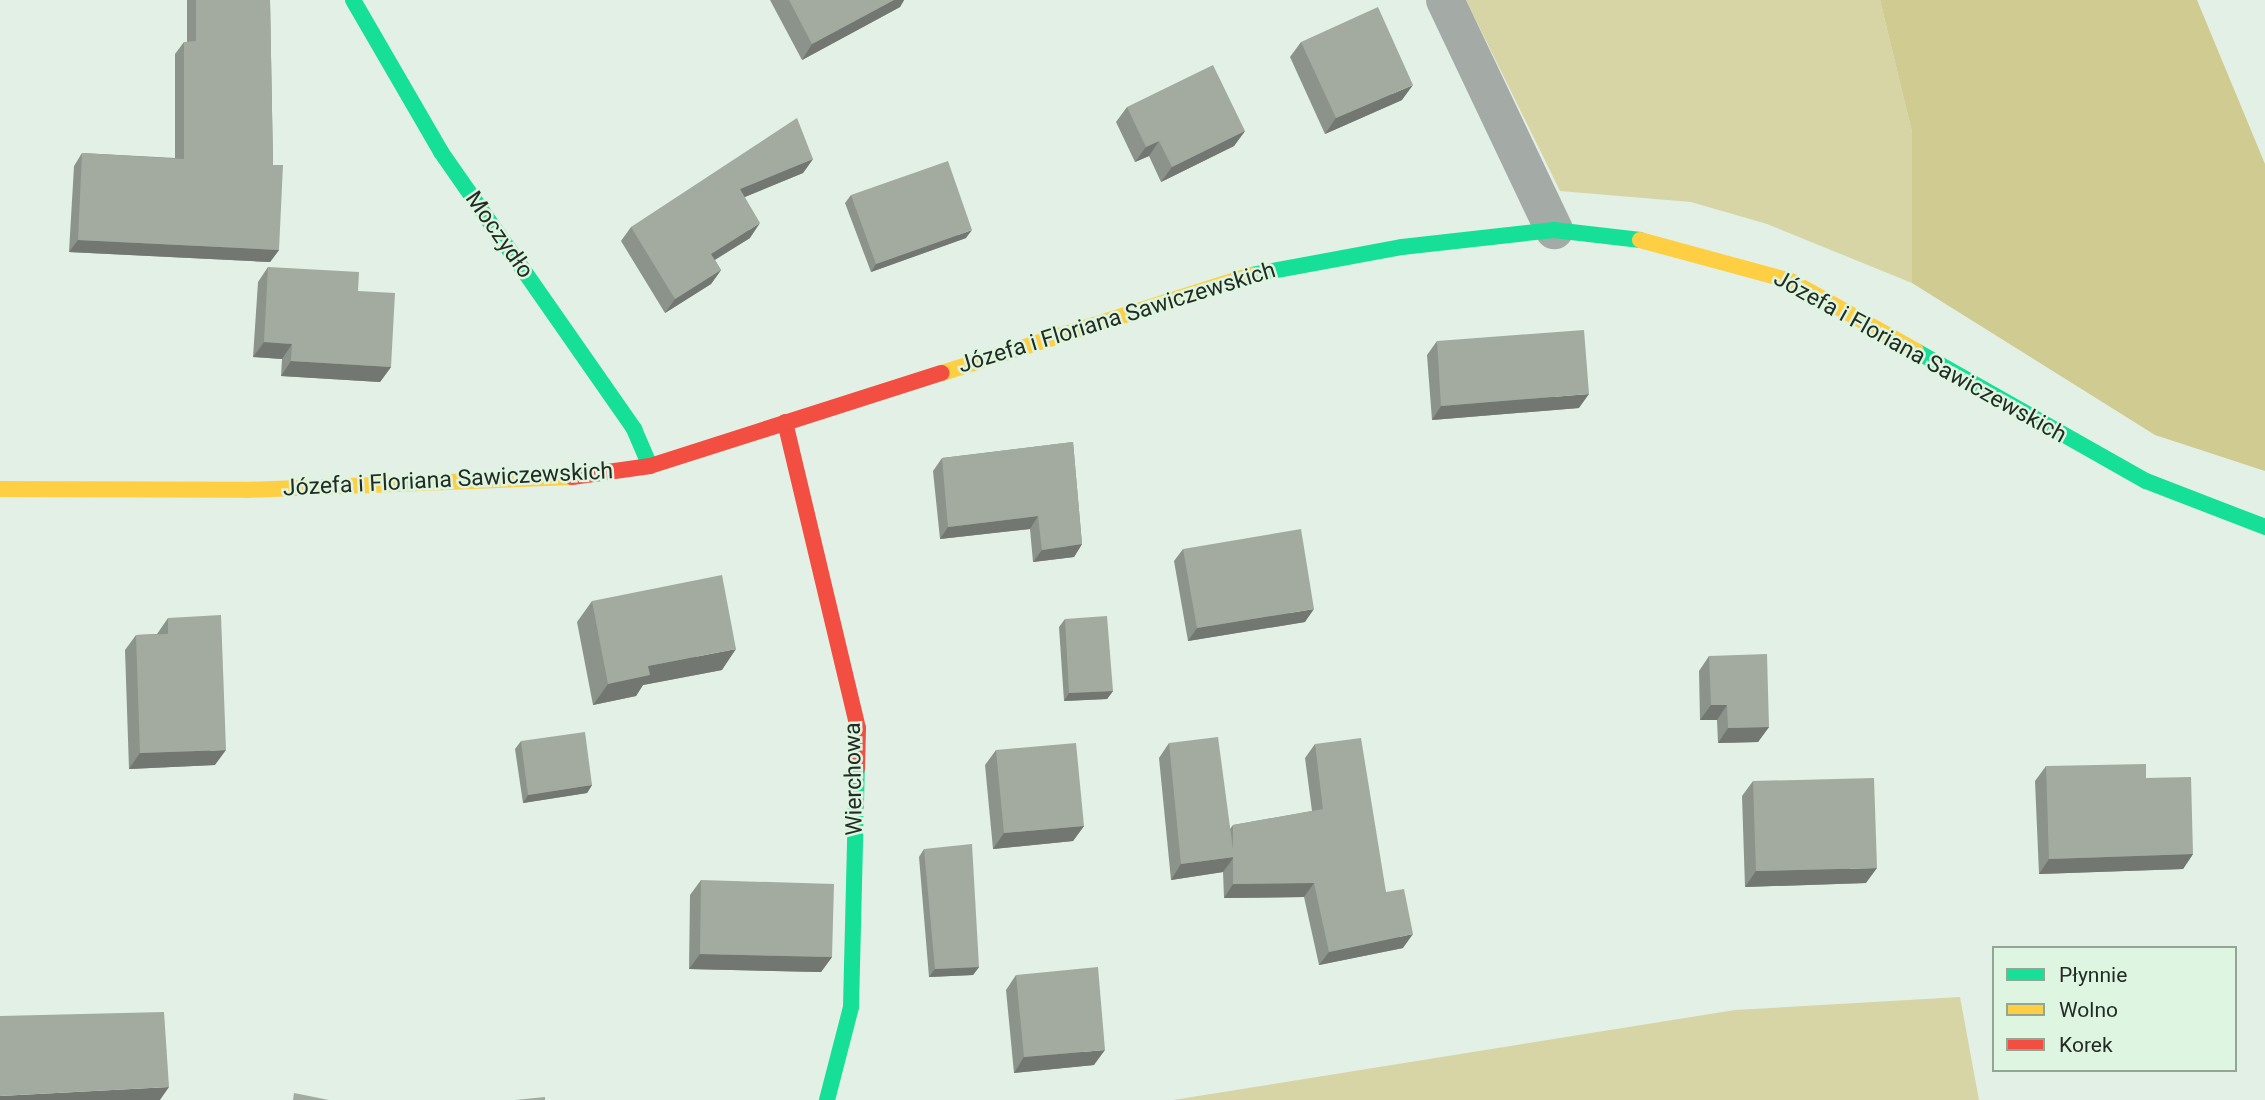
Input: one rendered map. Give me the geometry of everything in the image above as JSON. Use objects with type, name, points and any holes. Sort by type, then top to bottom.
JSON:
[{"type":"street","name":"Moczydło","points":[[353,0],[441,152],[634,429],[650,466]]},
{"type":"street","points":[[1445,0],[1554,230]]},
{"type":"street","name":"Józefa i Floriana Sawiczewskich","points":[[0,489],[394,485],[599,475],[650,466],[1257,273],[1402,247],[1554,230],[1661,242],[1791,281],[2146,481],[2265,527]]},
{"type":"street","name":"Wierchowa","points":[[785,422],[858,728],[851,1007],[827,1100]]},
{"type":"shaded area","points":[[1466,0],[1880,0],[1912,132],[1912,283],[1767,224],[1691,202],[1560,191]]},
{"type":"shaded area","points":[[1880,0],[2197,0],[2265,164],[2265,471],[2155,435],[1912,283],[1912,132]]},
{"type":"shaded area","points":[[1960,997],[1979,1100],[1173,1100],[1735,1010]]},
{"type":"building","points":[[196,0],[270,0],[273,165],[283,165],[279,250],[78,240],[82,153],[184,159],[184,42],[196,41]]},
{"type":"building","points":[[789,0],[894,0],[812,44]]},
{"type":"building","points":[[1378,7],[1413,85],[1336,118],[1301,42]]},
{"type":"building","points":[[1213,65],[1245,131],[1172,167],[1159,141],[1146,147],[1127,107]]},
{"type":"building","points":[[797,118],[813,159],[740,189],[760,223],[711,254],[721,270],[675,299],[631,227]]},
{"type":"building","points":[[948,161],[972,230],[876,264],[851,195]]},
{"type":"building","points":[[268,267],[359,272],[358,291],[395,293],[391,367],[291,361],[292,344],[264,342]]},
{"type":"building","points":[[1584,330],[1589,394],[1441,406],[1437,341]]},
{"type":"building","points":[[1073,442],[1082,544],[1042,550],[1038,516],[948,527],[942,458]]},
{"type":"building","points":[[1301,529],[1314,609],[1197,628],[1183,549]]},
{"type":"building","points":[[722,575],[736,649],[648,666],[650,675],[608,684],[592,601]]},
{"type":"building","points":[[221,615],[226,750],[140,753],[136,635],[168,634],[168,618]]},
{"type":"building","points":[[1107,616],[1113,691],[1069,693],[1065,619]]},
{"type":"building","points":[[1767,654],[1769,727],[1728,728],[1727,705],[1711,705],[1709,656]]},
{"type":"building","points":[[585,732],[592,785],[528,795],[521,741]]},
{"type":"building","points":[[1218,737],[1234,857],[1181,864],[1169,743]]},
{"type":"building","points":[[1361,738],[1386,892],[1404,889],[1413,934],[1329,952],[1314,883],[1233,884],[1233,825],[1323,809],[1315,744]]},
{"type":"building","points":[[1076,743],[1084,826],[1004,833],[996,750]]},
{"type":"building","points":[[2146,764],[2146,778],[2191,777],[2193,854],[2049,859],[2046,766]]},
{"type":"building","points":[[1874,778],[1877,868],[1756,871],[1753,781]]},
{"type":"building","points":[[972,844],[979,967],[935,969],[924,849]]},
{"type":"building","points":[[701,880],[834,884],[832,957],[700,954]]},
{"type":"building","points":[[1098,967],[1105,1050],[1024,1057],[1016,975]]},
{"type":"building","points":[[164,1012],[169,1087],[0,1096],[0,1016]]},
{"type":"building","points":[[294,1093],[329,1100],[293,1100]]},
{"type":"building","points":[[545,1097],[545,1100],[515,1100]]},
{"type":"traffic: fast","points":[[353,0],[441,152],[634,429],[650,466]]},
{"type":"traffic: fast","points":[[1251,275],[1402,247],[1554,230],[1640,240]]},
{"type":"traffic: fast","points":[[1916,351],[2146,481],[2265,527]]},
{"type":"traffic: fast","points":[[827,1100],[851,1007],[857,769]]},
{"type":"traffic: slow","points":[[1640,240],[1791,281],[1916,351]]},
{"type":"traffic: slow","points":[[942,373],[1251,275]]},
{"type":"traffic: slow","points":[[0,489],[246,490],[572,477]]},
{"type":"traffic: jam","points":[[572,477],[650,466],[942,373]]},
{"type":"traffic: jam","points":[[785,422],[858,728],[857,769]]}]
